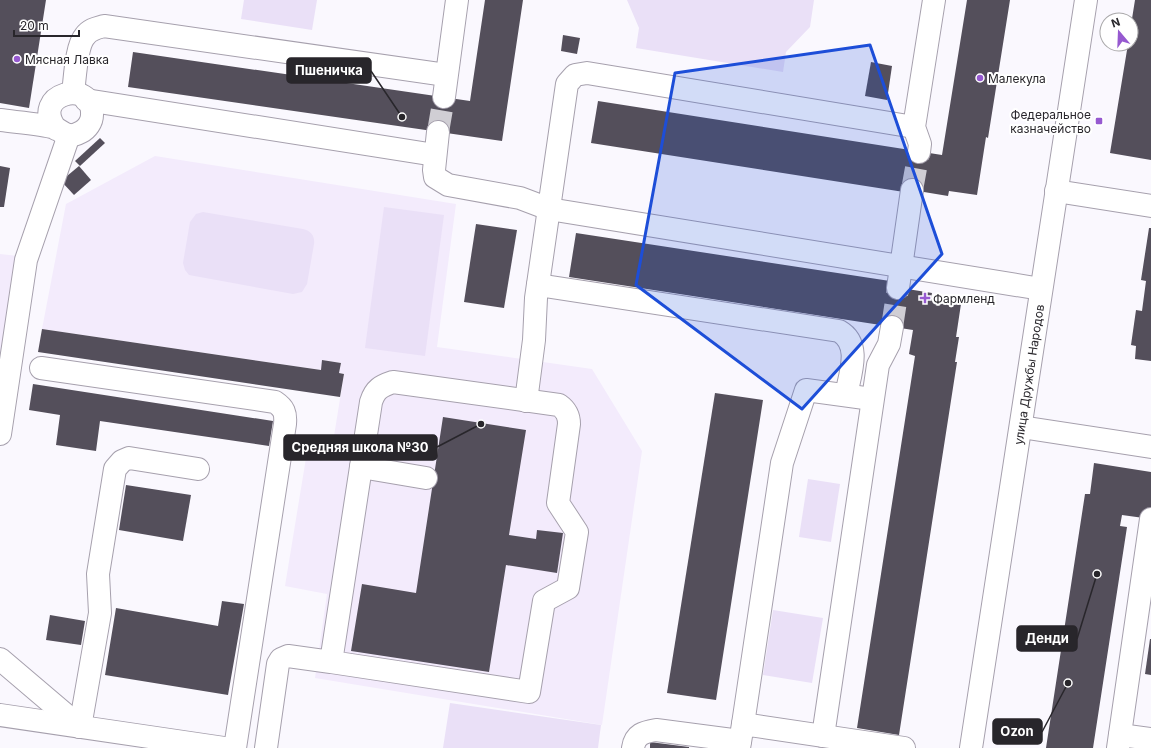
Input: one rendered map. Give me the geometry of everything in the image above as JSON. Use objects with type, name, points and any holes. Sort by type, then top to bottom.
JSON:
[{"type":"street","points":[[444,97],[457,0]]},
{"type":"street","points":[[919,152],[920,144],[914,127],[934,0]]},
{"type":"street","name":"улица Дружбы Народов","points":[[971,748],[1086,0]]},
{"type":"street","points":[[89,124],[92,110],[79,96],[80,46],[85,36],[94,28],[104,26],[446,75]]},
{"type":"street","points":[[526,401],[534,340],[538,285],[567,84],[575,75],[587,73],[914,127]]},
{"type":"street","points":[[62,132],[51,120],[51,106],[61,95],[79,96],[117,104],[435,155]]},
{"type":"street","points":[[0,120],[62,132],[83,131],[89,124],[117,104]]},
{"type":"street","points":[[0,434],[8,322],[62,132]]},
{"type":"street","points":[[438,132],[435,155],[435,177],[448,185],[520,198],[549,209],[1042,289]]},
{"type":"street","points":[[898,288],[912,190]]},
{"type":"street","points":[[1056,191],[1151,206]]},
{"type":"street","points":[[538,285],[839,331],[851,342],[853,351],[846,395]]},
{"type":"street","points":[[823,736],[872,399],[878,365],[889,344],[892,327]]},
{"type":"street","points":[[41,368],[275,402],[282,406],[286,415],[285,424],[235,748]]},
{"type":"street","points":[[266,748],[278,664],[281,659],[288,656],[529,692],[544,601],[568,588],[577,532],[558,503],[569,416],[564,409],[559,405],[393,382],[381,386],[374,393],[371,402],[331,662]]},
{"type":"street","points":[[740,738],[782,463],[806,390],[872,399]]},
{"type":"street","points":[[1021,427],[1151,447]]},
{"type":"street","points":[[80,727],[100,613],[101,602],[98,574],[115,469],[122,461],[130,458],[198,469]]},
{"type":"street","points":[[361,467],[426,478]]},
{"type":"street","points":[[1151,519],[1146,597],[1119,741],[1151,739]]},
{"type":"street","points":[[0,659],[80,727]]},
{"type":"street","points":[[0,715],[80,727],[113,740],[224,748]]},
{"type":"street","points":[[633,748],[634,741],[639,735],[656,730],[740,738],[823,736],[904,748]]},
{"type":"highlighted area","points":[[870,45],[942,254],[802,409],[636,285],[675,73]]},
{"type":"shaded area","points":[[244,0],[317,0],[312,30],[241,19]]},
{"type":"shaded area","points":[[627,0],[814,0],[810,27],[786,52],[783,72],[636,48],[639,28]]},
{"type":"shaded area","points":[[155,156],[456,204],[437,347],[592,369],[642,451],[602,725],[315,678],[327,594],[285,586],[306,458],[330,461],[344,374],[339,373],[341,363],[323,360],[321,370],[42,329],[66,204]]},
{"type":"shaded area","points":[[384,207],[444,215],[425,356],[365,348]]},
{"type":"shaded area","points":[[203,212],[308,231],[313,236],[314,244],[307,284],[302,292],[293,294],[189,275],[185,270],[183,263],[190,222],[196,214]]},
{"type":"shaded area","points":[[0,254],[18,256],[0,382]]},
{"type":"shaded area","points":[[808,479],[840,484],[831,542],[799,537]]},
{"type":"shaded area","points":[[773,610],[823,618],[812,683],[763,675]]},
{"type":"shaded area","points":[[450,703],[601,725],[598,748],[443,748]]},
{"type":"building","points":[[0,0],[46,0],[29,108],[0,103]]},
{"type":"building","points":[[485,0],[523,0],[502,141],[128,87],[133,52],[470,101]]},
{"type":"building","points":[[967,0],[1010,0],[988,138],[986,137],[977,195],[949,191],[948,196],[912,190],[904,192],[591,143],[598,101],[942,155]]},
{"type":"building","points":[[1135,0],[1151,0],[1151,160],[1110,153],[1127,52],[1139,52],[1139,12],[1133,12]]},
{"type":"building","points":[[563,35],[580,38],[577,54],[561,51]]},
{"type":"building","points":[[871,62],[892,66],[887,100],[865,96]]},
{"type":"building","points":[[100,138],[105,143],[80,166],[75,161]]},
{"type":"building","points":[[0,166],[10,168],[4,207],[0,207]]},
{"type":"building","points":[[79,166],[91,180],[74,195],[61,181]]},
{"type":"building","points":[[476,224],[517,230],[504,308],[464,302]]},
{"type":"building","points":[[1149,228],[1151,228],[1151,361],[1135,359],[1136,346],[1131,345],[1136,310],[1142,311],[1146,281],[1141,280]]},
{"type":"building","points":[[576,233],[890,281],[889,286],[932,293],[931,299],[961,304],[956,337],[959,337],[955,362],[957,362],[899,735],[857,728],[915,356],[909,354],[913,330],[569,277]]},
{"type":"building","points":[[42,329],[321,370],[322,360],[341,363],[339,373],[344,374],[340,397],[38,352]]},
{"type":"building","points":[[33,384],[273,421],[269,446],[100,421],[96,451],[56,445],[60,415],[29,410]]},
{"type":"building","points":[[715,393],[763,400],[716,700],[667,693]]},
{"type":"building","points":[[443,417],[526,430],[509,535],[536,539],[537,530],[563,533],[557,573],[506,565],[489,672],[351,651],[362,584],[416,593]]},
{"type":"building","points":[[1094,463],[1151,472],[1151,519],[1122,515],[1120,526],[1127,527],[1093,748],[1046,748],[1085,494],[1090,494]]},
{"type":"building","points":[[126,485],[191,495],[183,541],[119,530]]},
{"type":"building","points":[[222,601],[244,604],[228,695],[105,675],[116,608],[218,626]]},
{"type":"building","points":[[50,615],[85,621],[81,645],[46,640]]},
{"type":"building","points":[[1151,639],[1151,675],[1145,674]]},
{"type":"building","points":[[650,742],[689,747],[689,748],[650,748]]},
{"type":"tunnel","points":[[438,132],[444,97]]},
{"type":"tunnel","points":[[912,190],[919,152]]},
{"type":"tunnel","points":[[892,327],[898,288]]},
{"type":"place","name":"Мясная Лавка","points":[[17,59]]},
{"type":"place","name":"Малекула","points":[[980,78]]},
{"type":"place","name":"Пшеничка","points":[[402,117]]},
{"type":"place","name":"Федеральное казначейство","points":[[1099,121]]},
{"type":"place","name":"Фармленд","points":[[925,298]]},
{"type":"place","name":"Средняя школа №30","points":[[481,424]]},
{"type":"place","name":"Денди","points":[[1097,574]]},
{"type":"place","name":"Ozon","points":[[1068,683]]}]
